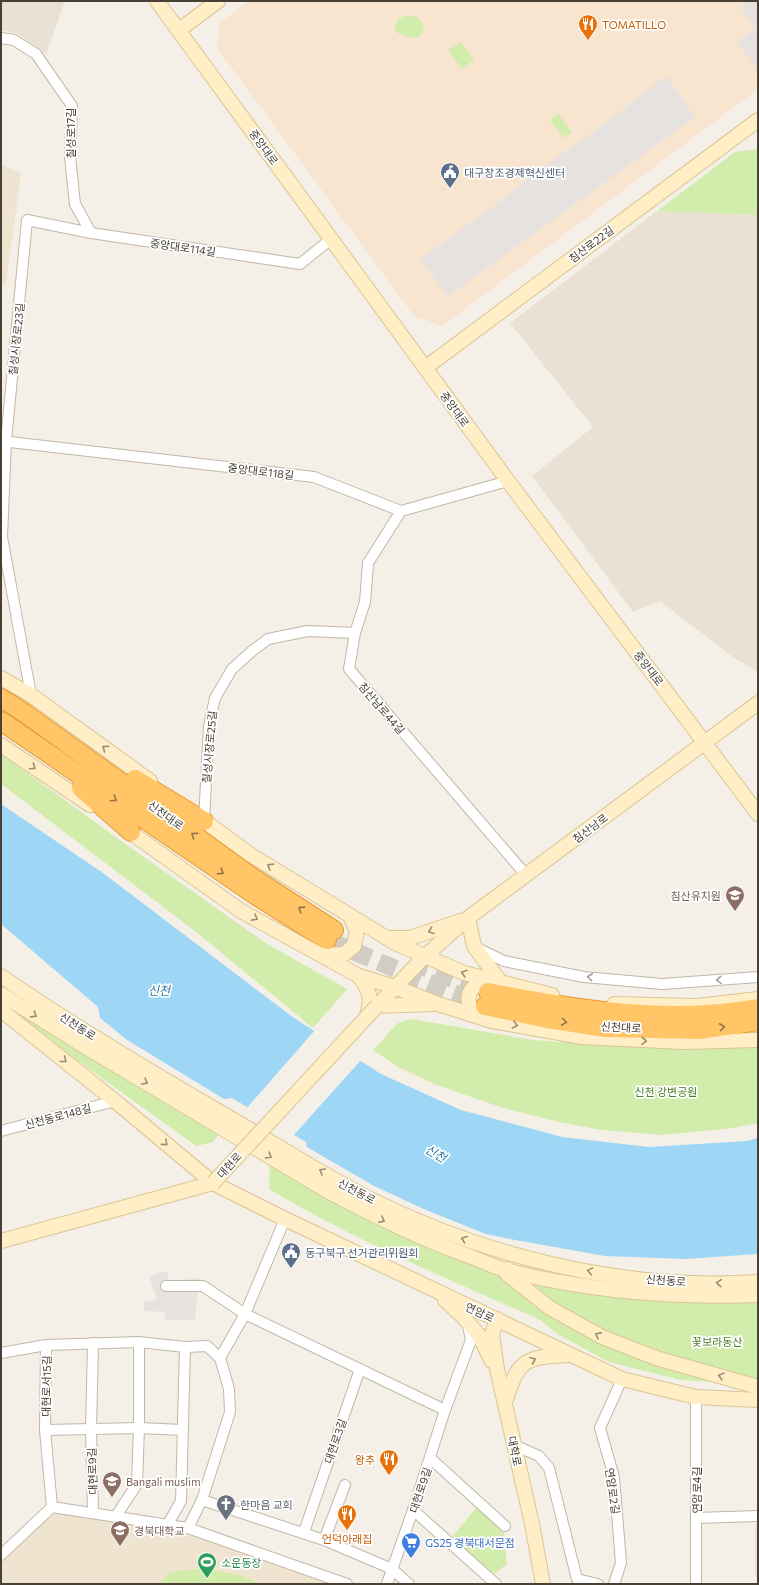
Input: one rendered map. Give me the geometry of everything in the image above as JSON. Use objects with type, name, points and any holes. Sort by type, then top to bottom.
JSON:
[{"type":"highway","name":"신천대로","points":[[1,698],[26,714],[255,879],[328,942]]},
{"type":"highway","points":[[26,714],[204,821]]},
{"type":"highway","name":"신천대로","points":[[1,721],[258,897],[328,942]]},
{"type":"highway","points":[[21,734],[131,832]]},
{"type":"highway","name":"신천대로","points":[[488,999],[549,1004],[613,1013],[700,1015],[758,1008]]},
{"type":"highway","name":"신천대로","points":[[488,999],[547,1019],[606,1028],[699,1030],[758,1022]]},
{"type":"main road","name":"중앙대로","points":[[157,1],[508,481],[758,814]]},
{"type":"main road","points":[[179,30],[218,1]]},
{"type":"main road","name":"침산로22길","points":[[425,368],[756,125]]},
{"type":"main road","points":[[1,678],[31,694],[251,854],[387,938],[424,957],[464,973],[488,999]]},
{"type":"main road","name":"침산남로","points":[[395,987],[424,957],[468,918],[758,703]]},
{"type":"main road","points":[[1,745],[131,832],[241,911],[328,942],[344,954],[354,946],[357,931],[350,916]]},
{"type":"main road","points":[[387,938],[410,938],[468,918],[492,1021],[582,1037],[683,1042],[754,1042]]},
{"type":"main road","points":[[328,942],[359,976],[366,986],[374,1003],[438,1004],[540,993],[603,1004],[697,1006],[758,999]]},
{"type":"main road","name":"신천동로","points":[[1,976],[92,1035],[167,1081],[366,1197],[461,1238],[509,1254],[611,1275],[665,1281],[729,1284],[758,1282]]},
{"type":"main road","points":[[359,976],[395,987],[438,1004]]},
{"type":"main road","name":"대현로","points":[[1,1241],[213,1183],[366,1018],[374,1003],[395,987]]},
{"type":"main road","name":"신천동로","points":[[1,994],[91,1050],[362,1210],[441,1246],[508,1270],[551,1280],[611,1289],[701,1296],[758,1295]]},
{"type":"main road","name":"연암로","points":[[1,1010],[115,1101],[213,1183],[434,1291],[497,1319],[622,1379],[696,1397],[758,1400]]},
{"type":"main road","points":[[509,1254],[507,1274],[550,1308],[602,1337],[656,1358],[758,1387]]},
{"type":"main road","points":[[434,1291],[468,1322],[478,1334],[497,1369]]},
{"type":"main road","name":"대학로","points":[[497,1319],[492,1334],[497,1369],[532,1524],[543,1584]]},
{"type":"main road","points":[[505,1402],[513,1379],[522,1365],[538,1358],[570,1354]]},
{"type":"street","name":"칠성로17길","points":[[1,38],[14,40],[36,54],[72,106],[70,157],[75,204],[91,233]]},
{"type":"street","name":"중앙대로114길","points":[[27,220],[91,233],[300,264],[331,239]]},
{"type":"street","name":"칠성시장로23길","points":[[27,220],[3,441],[2,537],[31,694]]},
{"type":"street","name":"중앙대로118길","points":[[3,441],[314,477],[401,511]]},
{"type":"street","points":[[401,511],[508,481]]},
{"type":"street","name":"침산남로44길","points":[[401,511],[368,563],[364,602],[355,633],[349,669],[526,875]]},
{"type":"street","name":"칠성시장로25길","points":[[204,821],[209,726],[215,698],[232,669],[268,639],[308,631],[355,633]]},
{"type":"street","points":[[474,946],[486,954],[504,962],[584,977],[662,984],[758,977]]},
{"type":"street","name":"신천동로148길","points":[[1,1130],[115,1101]]},
{"type":"street","points":[[188,1528],[202,1500],[230,1412],[229,1389],[220,1358],[245,1314],[285,1219]]},
{"type":"street","points":[[166,1286],[203,1286],[245,1314],[445,1410]]},
{"type":"street","name":"대현로9길","points":[[387,1584],[413,1510],[445,1410],[466,1358],[471,1340],[468,1322]]},
{"type":"street","points":[[116,1516],[137,1484],[139,1428],[139,1342]]},
{"type":"street","name":"대현로서15길","points":[[1,1352],[46,1344],[139,1342],[186,1347],[208,1346],[220,1358]]},
{"type":"street","points":[[91,1430],[93,1343]]},
{"type":"street","name":"대현로서15길","points":[[46,1344],[45,1430],[139,1428],[183,1430]]},
{"type":"street","points":[[168,1524],[181,1501],[186,1347]]},
{"type":"street","points":[[466,1358],[473,1354],[481,1353],[489,1355]]},
{"type":"street","name":"대현로3길","points":[[304,1532],[360,1369]]},
{"type":"street","name":"연암로2길","points":[[614,1584],[621,1563],[614,1477],[600,1428],[622,1379]]},
{"type":"street","name":"연암로4길","points":[[696,1397],[696,1584]]},
{"type":"street","points":[[45,1430],[52,1507]]},
{"type":"street","name":"대현로9길","points":[[91,1430],[93,1513]]},
{"type":"street","points":[[514,1445],[539,1456],[549,1468],[577,1579],[598,1584]]},
{"type":"street","points":[[430,1458],[505,1526]]},
{"type":"street","points":[[324,1540],[345,1485]]},
{"type":"street","points":[[202,1500],[304,1532],[324,1540],[392,1569],[409,1584]]},
{"type":"street","points":[[52,1507],[188,1528],[347,1584]]},
{"type":"street","points":[[1,1555],[52,1507]]},
{"type":"street","points":[[413,1510],[496,1584]]},
{"type":"street","points":[[696,1518],[758,1516]]},
{"type":"shaded area","points":[[1,1],[65,1],[46,54],[18,34],[1,30]]},
{"type":"shaded area","points":[[249,1],[758,1],[758,89],[442,326],[414,316],[217,48],[220,22]]},
{"type":"shaded area","points":[[748,1],[758,1],[758,69],[737,42],[755,28],[740,7]]},
{"type":"shaded area","points":[[666,76],[695,117],[448,296],[420,259],[502,200],[532,175],[591,134]]},
{"type":"shaded area","points":[[1,164],[21,173],[6,285],[1,286]]},
{"type":"shaded area","points":[[657,211],[758,215],[758,672],[733,657],[660,601],[633,612],[532,476],[593,427],[510,323]]},
{"type":"shaded area","points":[[167,1271],[169,1282],[199,1278],[195,1320],[165,1320],[165,1312],[144,1311],[143,1302],[157,1299],[149,1276]]},
{"type":"shaded area","name":"경북대학교","points":[[53,1508],[122,1519],[192,1536],[334,1584],[1,1584],[1,1559]]},
{"type":"shaded area","points":[[755,1524],[758,1524],[758,1575],[755,1575]]},
{"type":"green space","points":[[408,15],[419,18],[424,27],[423,32],[418,38],[404,36],[394,31],[398,19]]},
{"type":"green space","points":[[461,42],[474,60],[462,69],[448,50]]},
{"type":"green space","points":[[558,114],[572,132],[564,138],[550,120]]},
{"type":"green space","points":[[758,149],[758,215],[657,211],[735,152]]},
{"type":"green space","points":[[1,754],[267,944],[347,989],[313,1028],[195,931],[1,784]]},
{"type":"green space","points":[[1,999],[219,1134],[213,1142],[196,1146],[1,1005]]},
{"type":"green space","name":"신천 강변공원","points":[[412,1019],[533,1040],[645,1048],[758,1045],[758,1123],[733,1128],[662,1135],[601,1130],[559,1122],[503,1108],[434,1084],[398,1067],[373,1050],[398,1023]]},
{"type":"green space","name":"꽃보라동산","points":[[270,1165],[351,1210],[493,1272],[758,1301],[758,1385],[681,1380],[609,1362],[559,1335],[540,1320],[335,1226],[269,1189]]},
{"type":"green space","points":[[478,1506],[503,1527],[507,1564],[494,1574],[452,1537]]},
{"type":"green space","name":"소운동장","points":[[204,1568],[240,1575],[259,1584],[159,1584],[170,1572]]},
{"type":"water","name":"신천","points":[[1,804],[103,873],[294,1018],[381,1074],[461,1110],[562,1137],[649,1147],[747,1141],[758,1138],[758,1254],[685,1259],[605,1256],[486,1234],[426,1210],[374,1186],[307,1147],[306,1142],[232,1098],[224,1099],[127,1040],[100,1018],[98,1007],[1,924]]},
{"type":"pier","points":[[316,1029],[362,1059],[292,1137],[246,1109]]},
{"type":"tunnel","points":[[329,941],[485,1006]]},
{"type":"tunnel","points":[[411,962],[488,992]]},
{"type":"place","name":"TOMATILLO","points":[[588,41]]},
{"type":"place","name":"대구창조경제혁신센터","points":[[450,189]]},
{"type":"place","name":"침산유치원","points":[[735,912]]},
{"type":"place","name":"동구북구 선거관리위원회","points":[[291,1269]]},
{"type":"place","name":"왕추","points":[[389,1476]]},
{"type":"place","name":"Bangali muslim","points":[[112,1498]]},
{"type":"place","name":"한마음 교회","points":[[226,1521]]},
{"type":"place","name":"언덕아래집","points":[[347,1531]]},
{"type":"place","name":"경북대학교","points":[[120,1547]]},
{"type":"place","name":"GS25 경북대서문점","points":[[411,1559]]},
{"type":"place","name":"소운동장","points":[[207,1579]]}]
